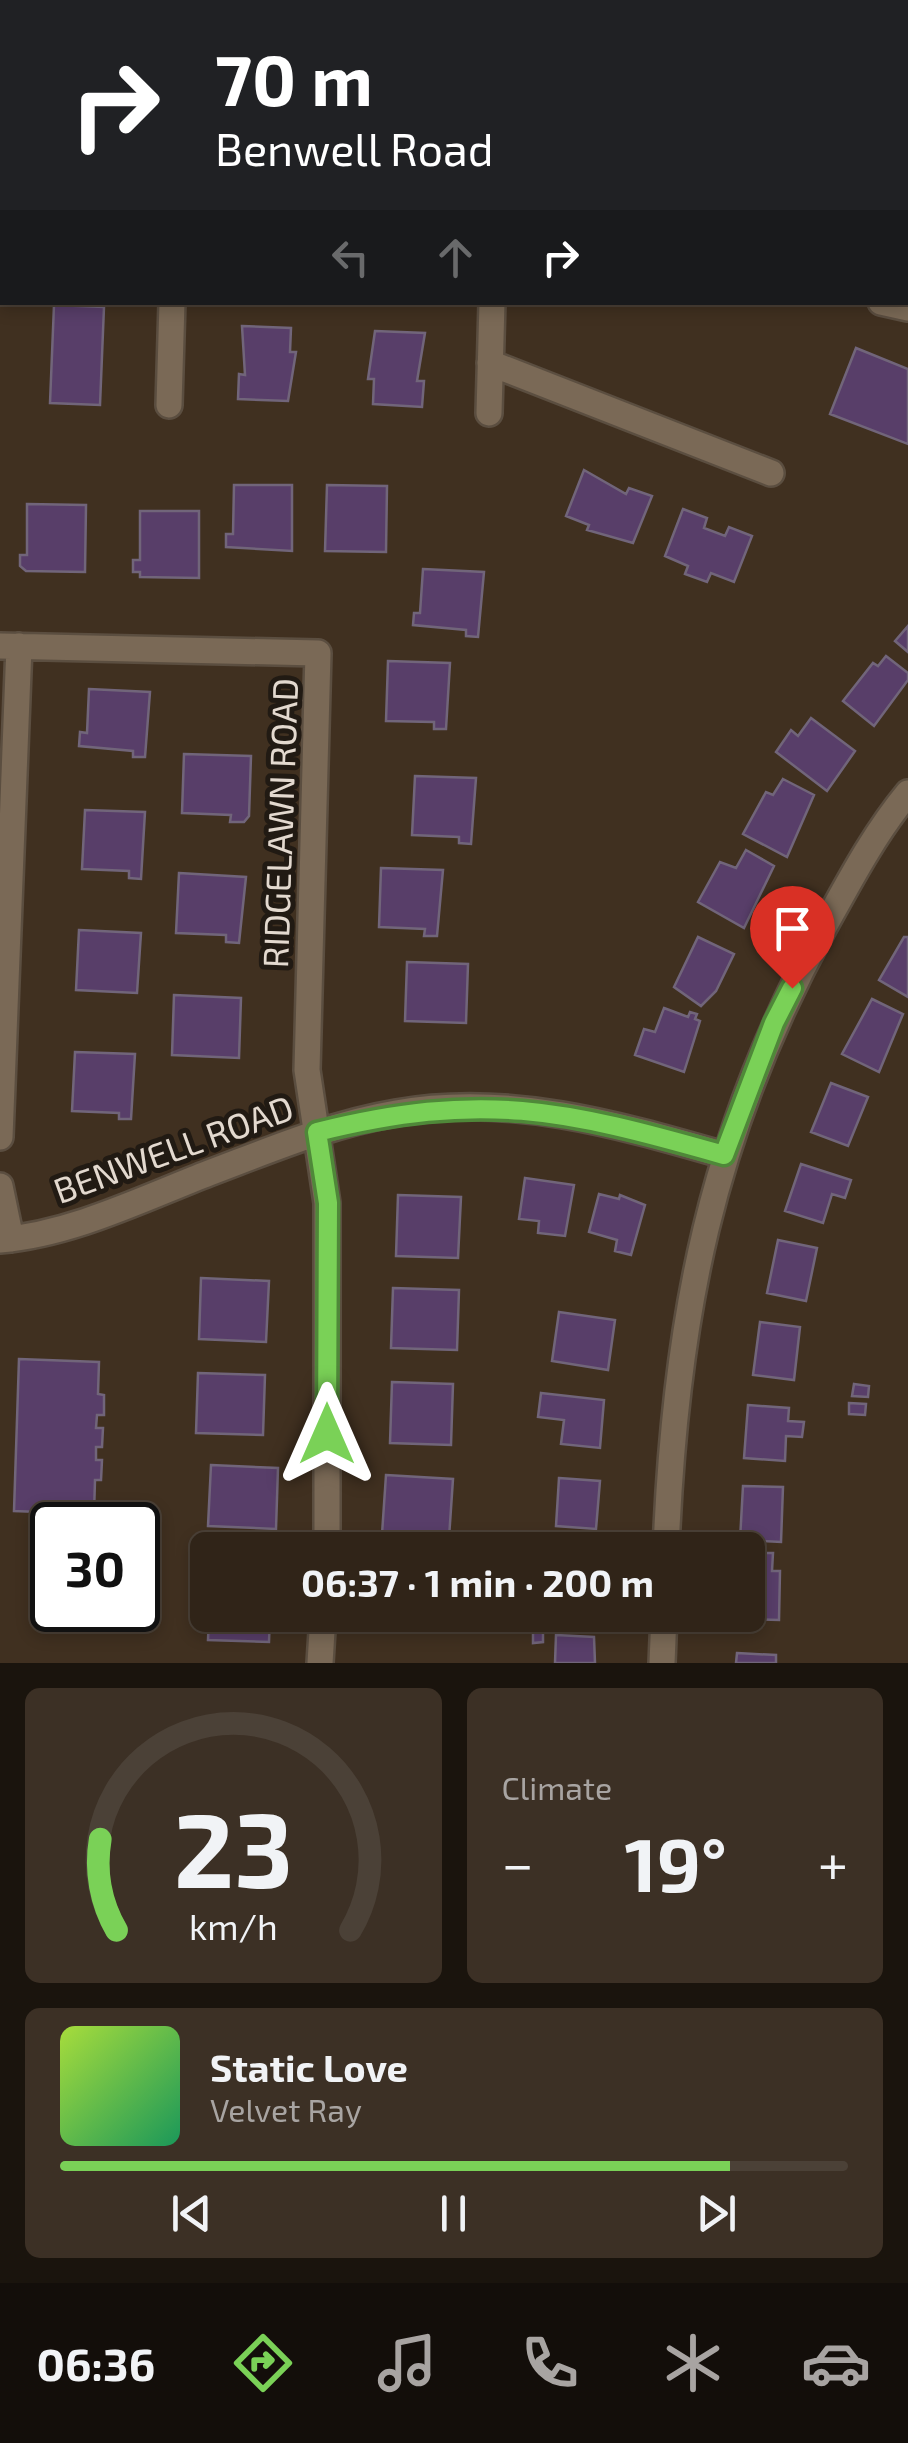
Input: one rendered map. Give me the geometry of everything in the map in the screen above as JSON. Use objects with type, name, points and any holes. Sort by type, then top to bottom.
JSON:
[{"type":"street","points":[[169,405],[172,305]]},
{"type":"street","points":[[488,413],[492,305]]},
{"type":"street","points":[[490,363],[771,473]]},
{"type":"street","points":[[0,1137],[10,646]]},
{"type":"street","name":"RIDGELAWN ROAD","points":[[10,646],[318,653],[307,1070],[317,1132]]},
{"type":"street","points":[[667,1532],[669,1470],[687,1304],[724,1155],[774,1023],[852,878],[908,793]]},
{"type":"street","name":"BENWELL ROAD","points":[[6,1239],[66,1228],[317,1132],[397,1112],[515,1107],[602,1122],[724,1155]]},
{"type":"street","points":[[317,1132],[328,1203],[327,1532]]},
{"type":"street","points":[[0,1186],[6,1239]]},
{"type":"street","points":[[320,1663],[322,1632]]},
{"type":"street","points":[[662,1663],[663,1632]]},
{"type":"building","points":[[54,305],[104,307],[100,405],[50,403]]},
{"type":"building","points":[[242,326],[291,328],[290,352],[296,352],[288,401],[238,399],[239,374],[245,375]]},
{"type":"building","points":[[375,331],[425,333],[417,381],[424,381],[422,407],[373,404],[374,379],[368,379]]},
{"type":"building","points":[[856,348],[908,369],[908,444],[830,414]]},
{"type":"building","points":[[584,470],[626,494],[629,488],[652,496],[633,543],[587,530],[589,525],[566,516]]},
{"type":"building","points":[[234,485],[292,485],[292,551],[226,547],[226,534],[233,534]]},
{"type":"building","points":[[327,485],[387,486],[386,552],[325,551]]},
{"type":"building","points":[[27,504],[86,505],[85,572],[26,571],[20,566],[20,555],[27,555]]},
{"type":"building","points":[[683,509],[707,518],[704,528],[725,536],[729,527],[752,536],[734,582],[711,573],[707,582],[685,574],[688,566],[665,556]]},
{"type":"building","points":[[140,511],[199,511],[199,578],[140,577],[140,572],[133,572],[133,560],[140,560]]},
{"type":"building","points":[[423,569],[484,572],[478,637],[466,636],[466,630],[413,625],[414,613],[420,613]]},
{"type":"building","points":[[908,626],[908,652],[895,641]]},
{"type":"building","points":[[886,656],[908,673],[908,680],[874,726],[843,701],[873,663],[878,666]]},
{"type":"building","points":[[388,661],[450,663],[446,729],[434,729],[434,722],[386,721]]},
{"type":"building","points":[[89,689],[150,692],[145,757],[133,757],[133,751],[79,746],[80,732],[87,733]]},
{"type":"building","points":[[811,718],[855,751],[827,791],[776,752],[791,730],[798,736]]},
{"type":"building","points":[[184,754],[251,756],[249,816],[244,822],[230,822],[231,815],[182,813]]},
{"type":"building","points":[[415,776],[476,778],[471,844],[459,843],[459,837],[412,835]]},
{"type":"building","points":[[783,779],[814,795],[787,857],[743,834],[766,792],[773,795]]},
{"type":"building","points":[[85,810],[145,812],[141,879],[129,878],[129,871],[82,869]]},
{"type":"building","points":[[746,850],[774,866],[744,928],[698,902],[720,862],[736,868]]},
{"type":"building","points":[[381,868],[443,870],[437,936],[424,936],[425,929],[379,927]]},
{"type":"building","points":[[179,873],[246,877],[239,943],[226,942],[226,935],[176,933]]},
{"type":"building","points":[[79,930],[141,933],[137,993],[76,990]]},
{"type":"building","points":[[698,937],[734,954],[716,991],[701,1006],[674,987]]},
{"type":"building","points":[[904,937],[908,937],[908,997],[879,980]]},
{"type":"building","points":[[407,962],[468,964],[466,1023],[405,1021]]},
{"type":"building","points":[[174,995],[241,998],[239,1058],[172,1055]]},
{"type":"building","points":[[872,999],[903,1014],[879,1072],[842,1054]]},
{"type":"building","points":[[664,1008],[688,1017],[690,1012],[697,1014],[695,1019],[700,1021],[684,1072],[635,1055],[644,1029],[655,1032]]},
{"type":"building","points":[[75,1052],[135,1054],[131,1119],[119,1119],[119,1113],[72,1111]]},
{"type":"building","points":[[831,1083],[868,1097],[848,1146],[811,1132]]},
{"type":"building","points":[[801,1164],[851,1180],[845,1198],[832,1194],[823,1223],[785,1211]]},
{"type":"building","points":[[525,1178],[574,1185],[565,1236],[538,1233],[539,1221],[519,1219]]},
{"type":"building","points":[[599,1194],[619,1199],[620,1195],[645,1205],[631,1255],[615,1251],[617,1240],[589,1232]]},
{"type":"building","points":[[398,1195],[461,1197],[458,1258],[396,1256]]},
{"type":"building","points":[[778,1240],[817,1248],[806,1301],[767,1293]]},
{"type":"building","points":[[201,1278],[269,1281],[266,1342],[199,1339]]},
{"type":"building","points":[[393,1288],[459,1290],[457,1350],[391,1348]]},
{"type":"building","points":[[559,1312],[615,1320],[608,1370],[552,1361]]},
{"type":"building","points":[[760,1322],[800,1327],[794,1380],[753,1375]]},
{"type":"building","points":[[19,1359],[99,1362],[98,1394],[104,1395],[104,1415],[97,1415],[96,1428],[103,1428],[102,1447],[96,1447],[96,1460],[102,1460],[101,1480],[95,1480],[94,1502],[30,1502],[30,1512],[14,1511]]},
{"type":"building","points":[[198,1373],[265,1375],[263,1435],[196,1433]]},
{"type":"building","points":[[392,1382],[453,1384],[451,1445],[390,1443]]},
{"type":"building","points":[[854,1384],[869,1386],[868,1397],[852,1396]]},
{"type":"building","points":[[541,1393],[604,1400],[600,1448],[561,1444],[564,1420],[538,1417]]},
{"type":"building","points":[[849,1403],[866,1404],[865,1415],[849,1414]]},
{"type":"building","points":[[748,1405],[789,1408],[788,1421],[804,1422],[802,1437],[786,1436],[785,1461],[744,1458]]},
{"type":"building","points":[[211,1465],[278,1468],[276,1529],[208,1526]]},
{"type":"building","points":[[386,1475],[453,1479],[449,1532],[382,1532]]},
{"type":"building","points":[[559,1478],[600,1481],[596,1529],[556,1526]]},
{"type":"building","points":[[743,1486],[783,1487],[781,1542],[765,1541],[765,1532],[740,1532]]},
{"type":"building","points":[[765,1553],[773,1553],[772,1571],[780,1571],[779,1620],[765,1620]]},
{"type":"building","points":[[208,1632],[269,1632],[269,1642],[208,1640]]},
{"type":"building","points":[[533,1632],[543,1632],[543,1642],[533,1643]]},
{"type":"building","points":[[556,1635],[594,1637],[595,1663],[555,1663]]},
{"type":"building","points":[[737,1653],[776,1655],[776,1663],[736,1663]]},
{"type":"route","points":[[327,1434],[328,1203],[317,1132],[397,1112],[515,1107],[632,1128],[724,1155],[774,1023],[792,988]]}]
